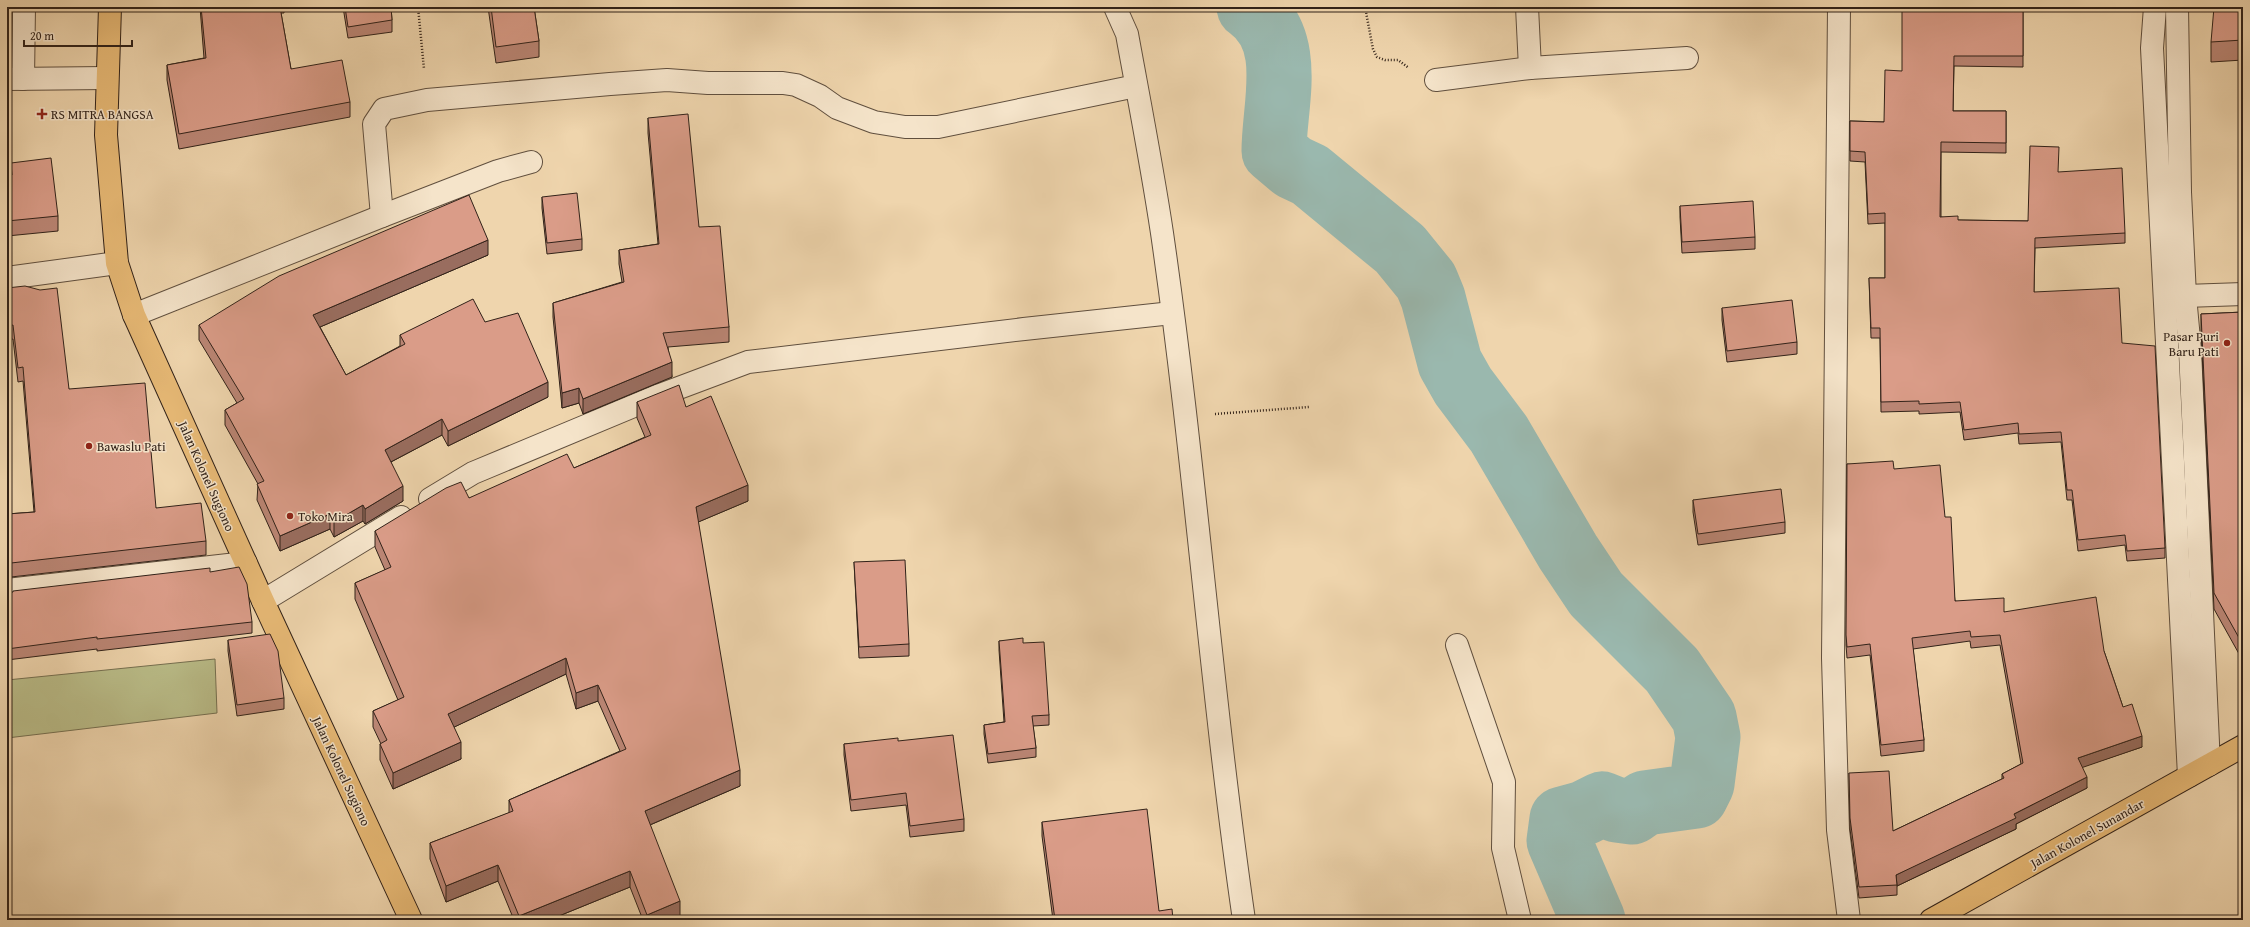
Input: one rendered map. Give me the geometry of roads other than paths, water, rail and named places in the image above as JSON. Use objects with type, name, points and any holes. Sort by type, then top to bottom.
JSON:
[{"type":"main road","name":"Jalan Kolonel Sugiono","points":[[110,7],[106,135],[117,263],[134,315],[263,601],[411,920]]},
{"type":"main road","name":"Jalan Kolonel Sunandar","points":[[1931,920],[2243,746]]},
{"type":"street","points":[[24,7],[15,79],[107,78]]},
{"type":"street","points":[[1115,7],[1127,34],[1162,232],[1210,652],[1244,920]]},
{"type":"street","points":[[1527,7],[1530,68]]},
{"type":"street","points":[[1839,7],[1833,658],[1838,830],[1849,920]]},
{"type":"street","points":[[2155,7],[2152,48],[2189,776]]},
{"type":"street","points":[[2177,7],[2180,192],[2184,296],[2190,350],[2210,765]]},
{"type":"street","points":[[1436,80],[1530,68],[1688,58]]},
{"type":"street","points":[[382,216],[374,124],[384,109],[427,100],[667,80],[708,83],[783,83],[796,85],[820,96],[837,108],[874,122],[905,127],[938,127],[1136,86]]},
{"type":"street","points":[[134,315],[498,171],[531,162]]},
{"type":"street","points":[[7,278],[117,263]]},
{"type":"street","points":[[2184,296],[2243,294]]},
{"type":"street","points":[[263,601],[473,473],[660,395],[748,362],[1172,313]]},
{"type":"street","points":[[7,590],[246,563]]},
{"type":"street","points":[[1457,645],[1504,782],[1502,848],[1520,920]]},
{"type":"waterway","points":[[1249,7],[1264,21],[1273,37],[1278,55],[1279,74],[1274,151],[1293,167],[1310,175],[1400,249],[1426,281],[1433,298],[1450,363],[1463,386],[1499,434],[1568,552],[1596,594],[1672,670],[1704,717],[1708,737],[1702,784],[1696,796],[1645,803],[1632,812],[1617,810],[1602,804],[1584,813],[1562,819],[1559,841],[1593,920]]},
{"type":"place","name":"RS MITRA BANGSA","points":[[42,114]]},
{"type":"place","name":"Pasar Puri Baru Pati","points":[[2227,343]]},
{"type":"place","name":"Bawaslu Pati","points":[[89,446]]},
{"type":"place","name":"Toko Mira","points":[[290,516]]}]
